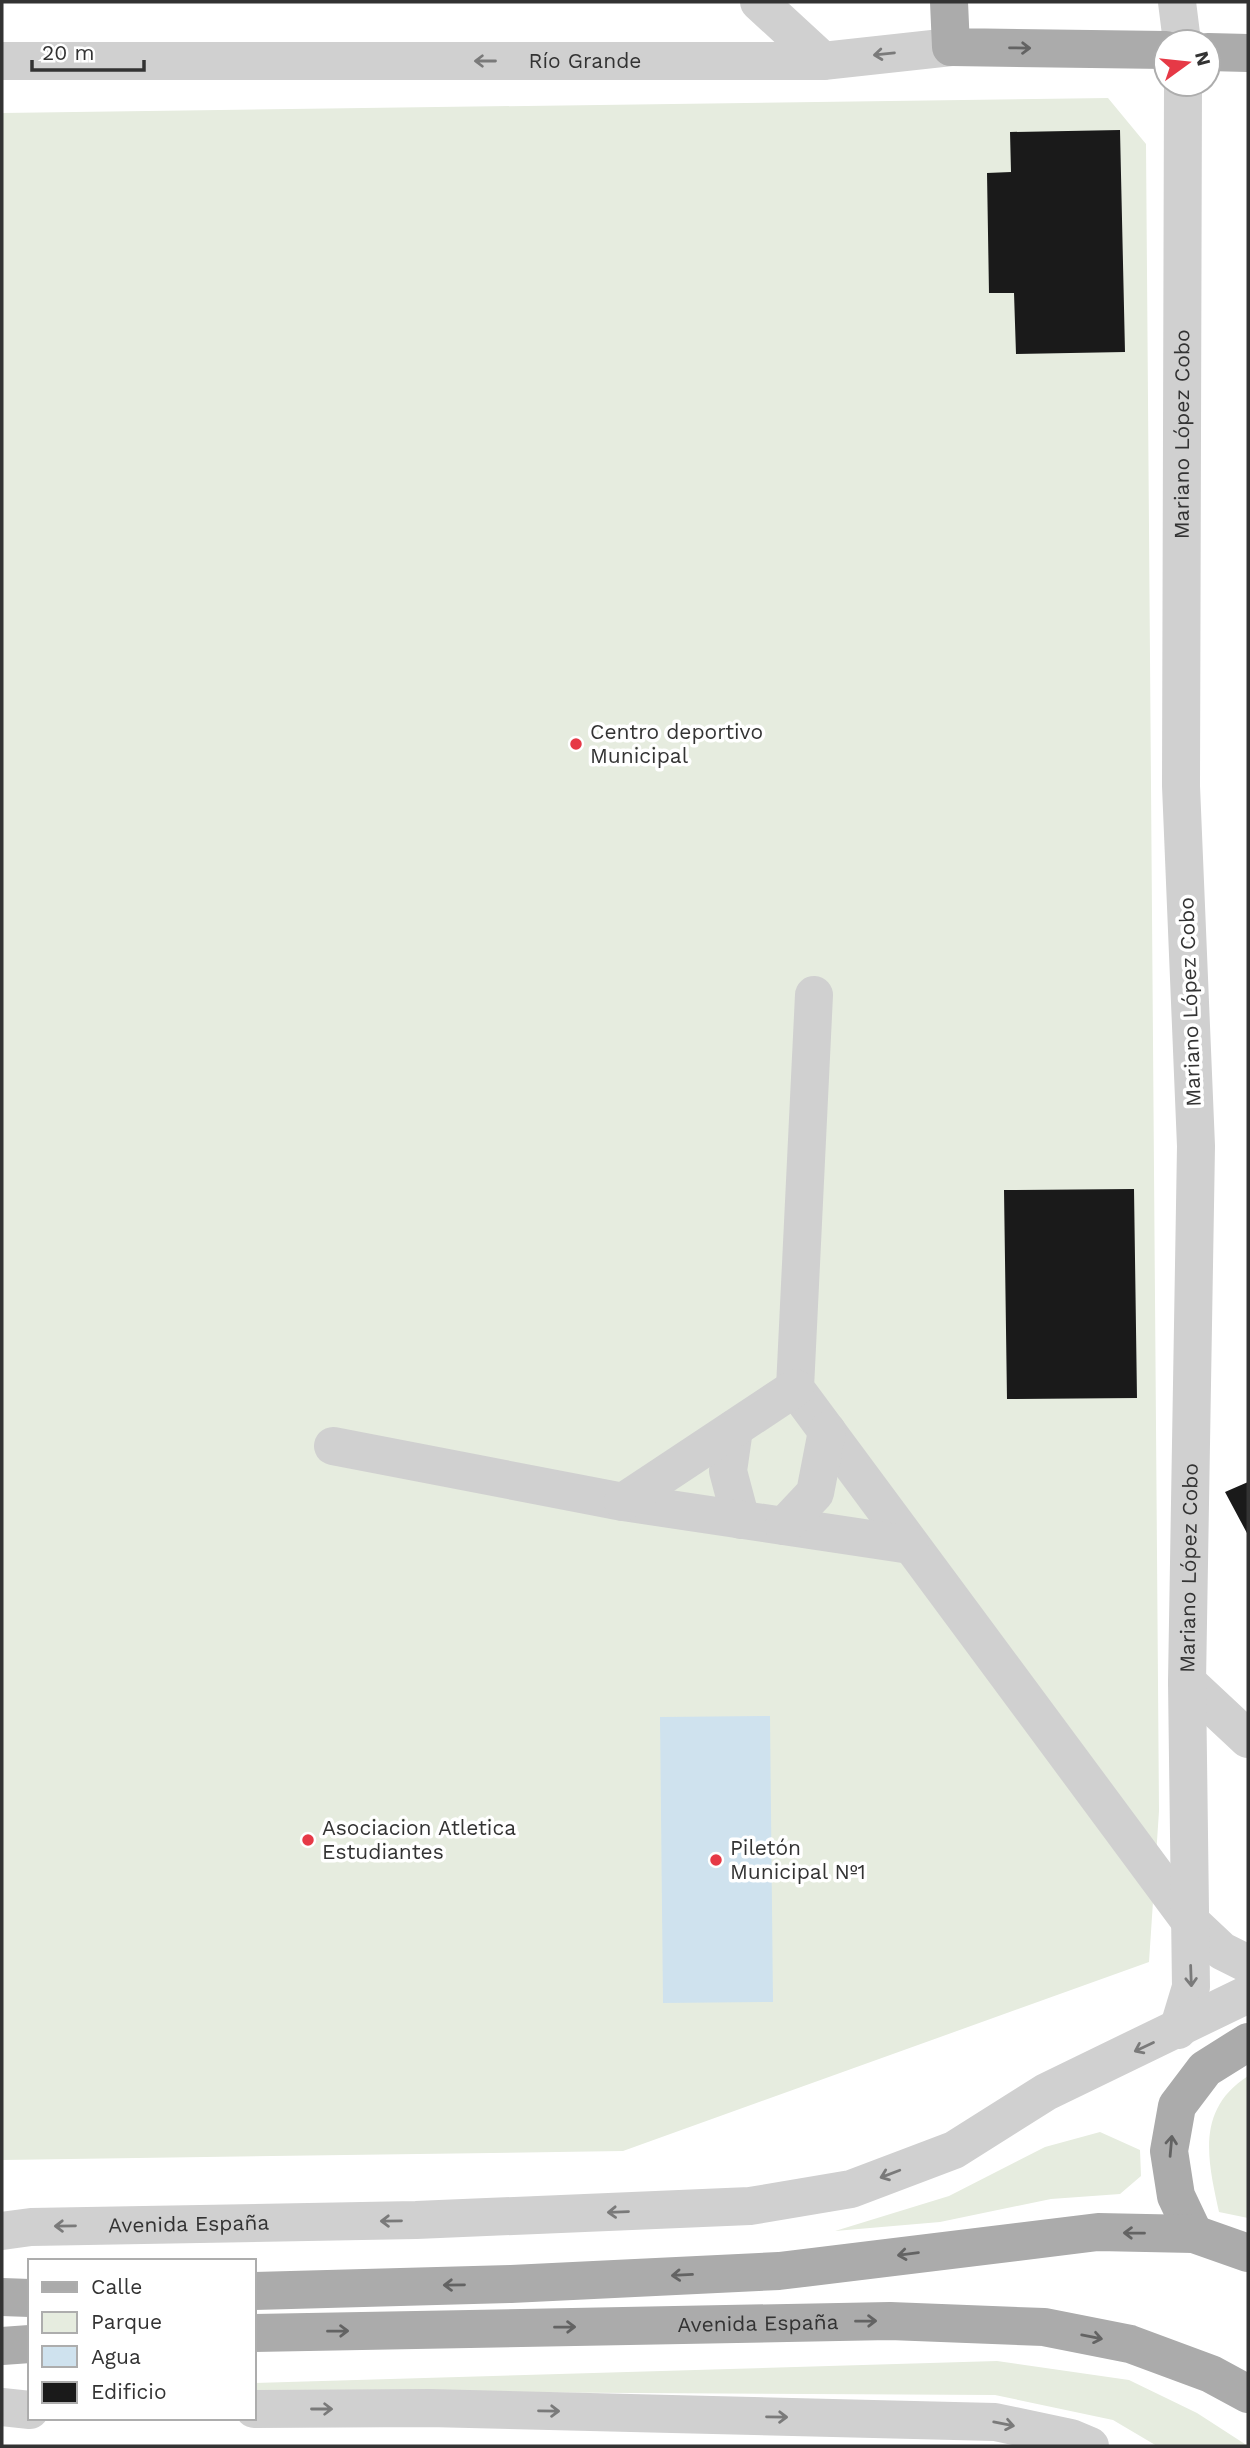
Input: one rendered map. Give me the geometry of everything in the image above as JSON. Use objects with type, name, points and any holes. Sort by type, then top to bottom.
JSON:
[{"type":"main road","points":[[950,2],[951,47]]},
{"type":"main road","name":"Río Grande","points":[[951,47],[1152,50]]},
{"type":"main road","points":[[1222,52],[1248,53]]},
{"type":"main road","points":[[1194,2234],[1176,2196],[1169,2151],[1178,2106],[1205,2069],[1248,2042]]},
{"type":"main road","points":[[256,2291],[511,2284],[779,2271],[1098,2232],[1194,2234],[1248,2253]]},
{"type":"main road","points":[[2,2297],[28,2298]]},
{"type":"main road","name":"Avenida España","points":[[256,2333],[890,2321],[1044,2327],[1130,2344],[1210,2374],[1248,2395]]},
{"type":"main road","points":[[2,2346],[28,2344]]},
{"type":"street","points":[[759,2],[822,61]]},
{"type":"street","points":[[1177,2],[1180,28]]},
{"type":"street","name":"Río Grande","points":[[2,61],[822,61],[951,47]]},
{"type":"street","name":"Mariano López Cobo","points":[[1178,2030],[1191,1987],[1187,1682],[1196,1146],[1181,786],[1183,98]]},
{"type":"street","points":[[814,995],[795,1388],[1189,1920],[1222,1951],[1248,1964]]},
{"type":"street","points":[[623,1502],[795,1388]]},
{"type":"street","points":[[734,1429],[728,1471],[741,1520]]},
{"type":"street","points":[[784,1526],[816,1493],[827,1431]]},
{"type":"street","points":[[333,1446],[623,1502],[911,1545]]},
{"type":"street","points":[[1187,1682],[1248,1739]]},
{"type":"street","name":"Avenida España","points":[[2,2231],[45,2226],[416,2220],[750,2206],[851,2189],[954,2150],[1046,2092],[1248,1994]]},
{"type":"street","points":[[2,2407],[28,2410]]},
{"type":"street","points":[[256,2409],[429,2408],[995,2422],[1071,2438],[1090,2446]]},
{"type":"green space","name":"Centro deportivo Municipal","points":[[1108,98],[1146,144],[1159,1811],[1149,1962],[623,2151],[2,2160],[2,113]]},
{"type":"green space","points":[[1248,2076],[1248,2218],[1219,2212],[1209,2156],[1213,2121],[1220,2104],[1231,2090]]},
{"type":"green space","points":[[1100,2132],[1140,2150],[1141,2176],[1120,2194],[1051,2199],[940,2222],[835,2231],[949,2196],[1045,2147]]},
{"type":"green space","points":[[997,2361],[1129,2380],[1197,2413],[1248,2446],[1157,2446],[1113,2420],[995,2395],[256,2391],[256,2383]]},
{"type":"water","name":"Piletón Municipal Nº1","points":[[770,1716],[773,2002],[663,2003],[660,1717]]},
{"type":"building","points":[[1120,130],[1125,352],[1016,354],[1014,293],[989,293],[987,173],[1011,172],[1010,132]]},
{"type":"building","points":[[1134,1189],[1137,1398],[1007,1399],[1004,1190]]},
{"type":"building","points":[[1248,1482],[1248,1535],[1225,1492]]},
{"type":"place","name":"Centro deportivo Municipal","points":[[576,744]]},
{"type":"place","name":"Asociacion Atletica Estudiantes","points":[[308,1840]]},
{"type":"place","name":"Piletón Municipal Nº1","points":[[716,1860]]}]
